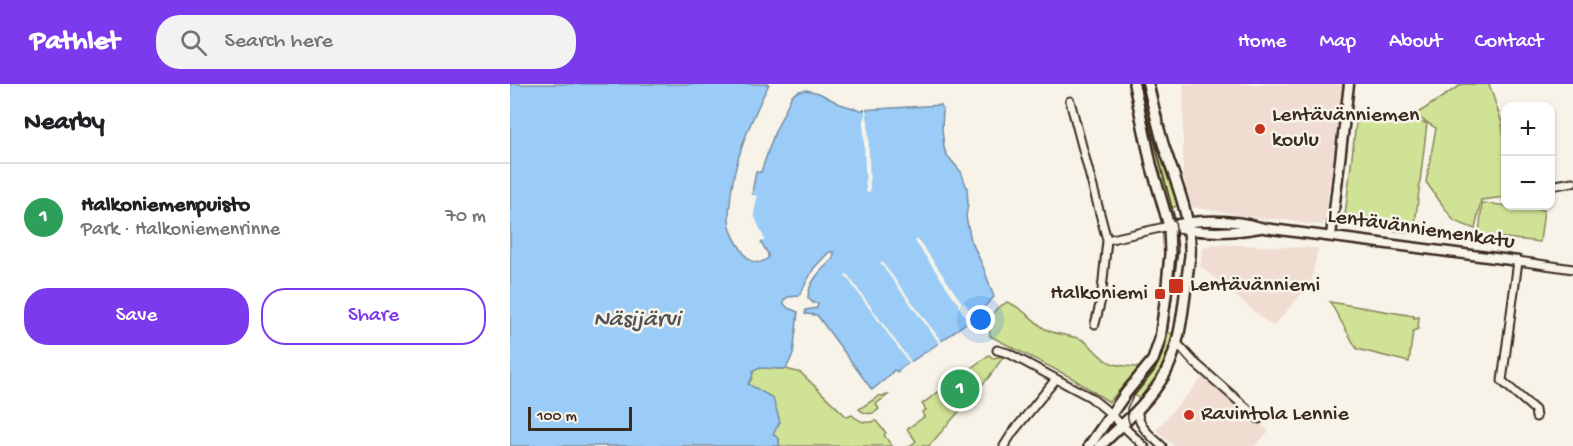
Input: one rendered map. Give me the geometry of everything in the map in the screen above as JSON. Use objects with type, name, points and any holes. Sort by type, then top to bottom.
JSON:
[{"type":"main road","points":[[1089,446],[1148,368],[1157,351],[1161,328],[1170,254],[1169,225],[1151,164],[1134,84]]},
{"type":"main road","points":[[1100,446],[1151,395],[1165,375],[1177,343],[1190,256],[1188,226],[1148,84]]},
{"type":"street","points":[[1331,236],[1349,84]]},
{"type":"street","points":[[1070,101],[1107,240],[1101,300],[1095,324]]},
{"type":"street","points":[[1555,185],[1573,182]]},
{"type":"street","name":"Lentävänniemenkatu","points":[[1169,225],[1247,231],[1264,228],[1573,269]]},
{"type":"street","points":[[1107,240],[1169,225]]},
{"type":"street","points":[[1518,261],[1502,381],[1535,410],[1536,417]]},
{"type":"street","points":[[1177,343],[1194,362],[1259,419]]},
{"type":"street","points":[[997,350],[1090,397],[1144,446]]},
{"type":"street","points":[[1004,446],[1056,379]]},
{"type":"street","points":[[1138,409],[1139,421],[1162,446]]},
{"type":"shaded area","name":"Lentävänniemen koulu","points":[[1183,84],[1343,84],[1324,225],[1264,219],[1192,207],[1183,175]]},
{"type":"shaded area","points":[[1213,244],[1318,248],[1311,283],[1273,327],[1200,266],[1203,248]]},
{"type":"shaded area","points":[[1205,375],[1269,431],[1255,446],[1174,446],[1156,430]]},
{"type":"green space","points":[[1136,84],[1145,84],[1180,205],[1168,209],[1159,172],[1153,158]]},
{"type":"green space","points":[[1462,84],[1489,84],[1501,120],[1501,198],[1481,200],[1475,229],[1454,221],[1426,182],[1436,128],[1415,115]]},
{"type":"green space","points":[[1357,114],[1427,123],[1414,233],[1344,224]]},
{"type":"green space","points":[[1482,203],[1501,205],[1501,210],[1544,210],[1540,242],[1479,235]]},
{"type":"green space","points":[[1007,302],[1022,310],[1045,329],[1084,341],[1110,362],[1138,369],[1109,402],[1072,378],[990,336],[986,324],[996,309]]},
{"type":"green space","points":[[1330,302],[1414,316],[1414,318],[1419,317],[1418,329],[1413,331],[1409,362],[1357,349]]},
{"type":"green space","points":[[1163,332],[1176,334],[1163,369],[1142,400],[1130,393]]},
{"type":"green space","points":[[989,355],[993,358],[1004,356],[989,377],[929,446],[910,446],[916,441],[907,429],[924,417],[922,412],[926,410],[922,404]]},
{"type":"green space","points":[[760,368],[786,369],[801,373],[847,417],[852,415],[863,422],[876,421],[886,433],[884,435],[892,446],[779,446],[779,439],[773,434],[748,384],[753,371]]},
{"type":"green space","points":[[888,395],[876,404],[879,409],[872,413],[859,409],[879,396]]},
{"type":"water","name":"Näsijärvi","points":[[510,84],[769,84],[749,127],[739,157],[729,212],[729,223],[734,238],[745,255],[756,262],[762,262],[768,258],[768,254],[753,224],[751,206],[756,172],[761,172],[774,134],[792,95],[806,90],[860,110],[941,105],[944,147],[946,154],[961,172],[967,188],[966,217],[971,240],[994,297],[978,313],[973,314],[974,317],[898,372],[894,370],[872,390],[817,315],[805,314],[806,310],[817,308],[818,303],[813,303],[808,298],[810,287],[816,276],[833,259],[834,252],[829,252],[814,268],[799,296],[788,297],[784,300],[788,308],[798,312],[793,354],[786,369],[760,368],[753,371],[748,384],[773,398],[780,422],[773,434],[779,439],[779,446],[510,446]]},
{"type":"pier","points":[[866,107],[870,192],[866,192],[863,119],[865,119]]},
{"type":"pier","points":[[750,194],[757,196],[754,215],[765,240],[758,243],[748,221]]},
{"type":"pier","points":[[918,239],[974,317],[969,321],[915,241]]},
{"type":"pier","points":[[882,262],[942,342],[940,344],[880,263]]},
{"type":"pier","points":[[847,274],[911,362],[911,364],[845,275]]},
{"type":"tram line","points":[[1139,84],[1175,219],[1178,251],[1165,348],[1155,370],[1127,408],[1131,428],[1150,446]]},
{"type":"place","name":"Lentävänniemen koulu","points":[[1260,129]]},
{"type":"place","name":"Lentävänniemi","points":[[1176,286]]},
{"type":"place","name":"Halkoniemi","points":[[1160,294]]},
{"type":"place","name":"Halkoniemenpuisto","points":[[960,389]]},
{"type":"place","name":"Ravintola Lennie","points":[[1189,415]]}]
